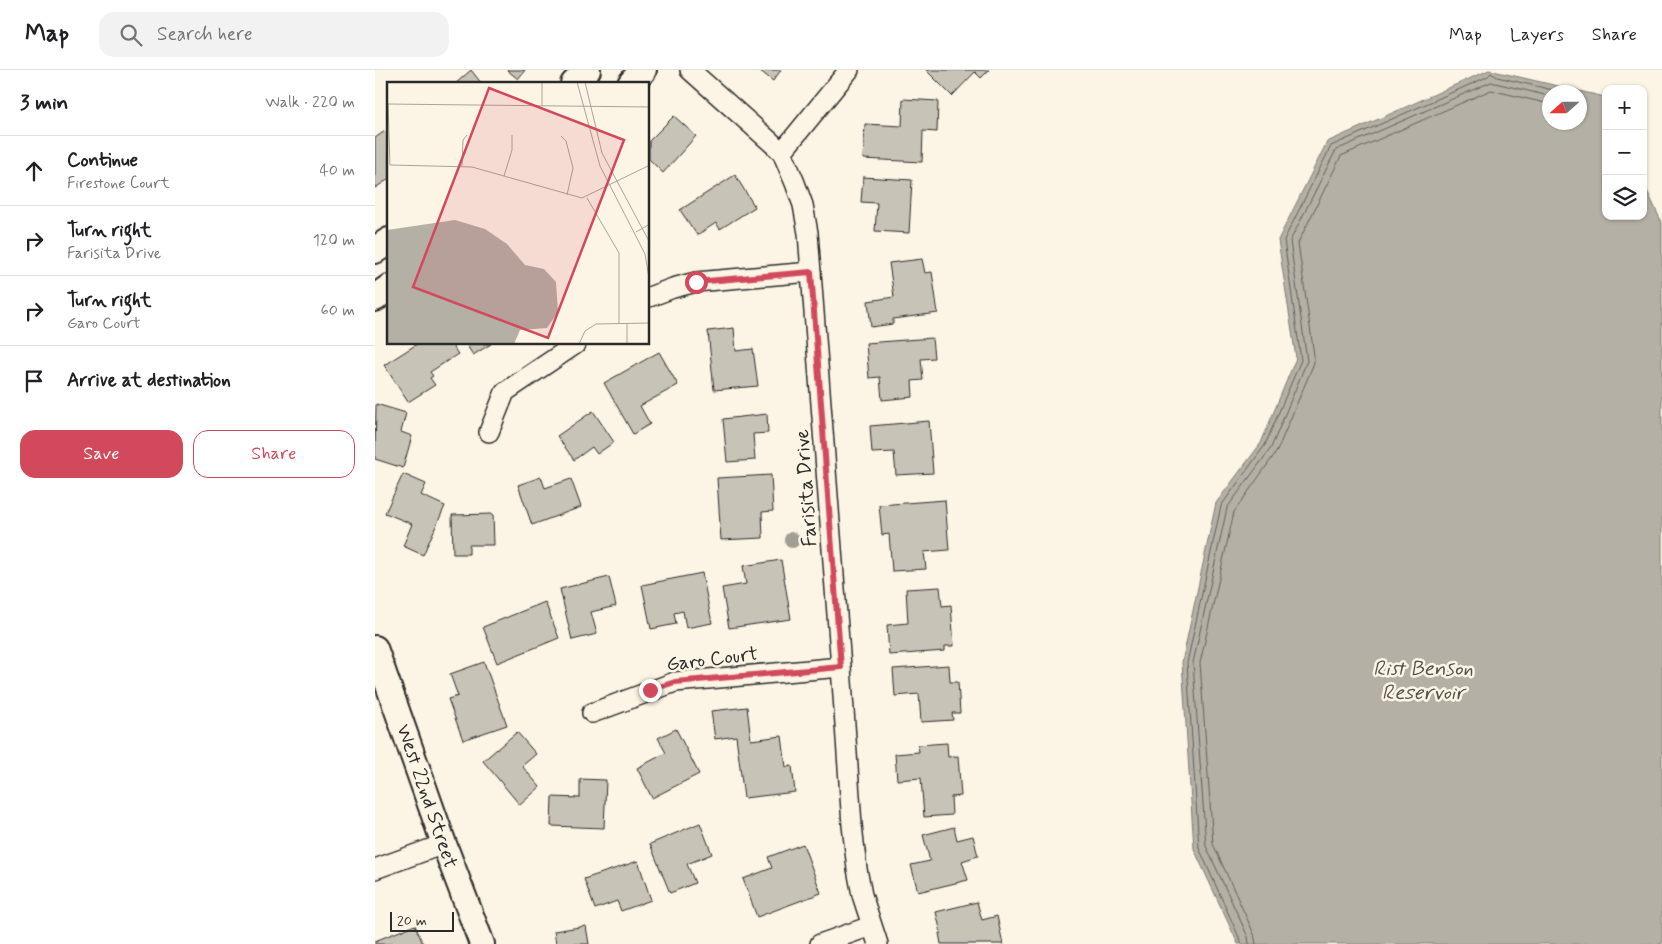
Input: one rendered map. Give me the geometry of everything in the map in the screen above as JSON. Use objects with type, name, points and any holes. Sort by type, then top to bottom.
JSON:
[{"type":"main road","points":[[576,82],[587,70]]},
{"type":"main road","points":[[633,82],[643,70]]},
{"type":"main road","points":[[375,250],[387,242]]},
{"type":"main road","points":[[375,298],[387,289]]},
{"type":"street","name":"Farisita Drive","points":[[690,70],[782,152],[803,205],[808,232],[851,825],[862,895],[878,944]]},
{"type":"street","points":[[782,152],[849,70]]},
{"type":"street","points":[[650,297],[696,282],[811,272]]},
{"type":"street","points":[[489,432],[505,392],[575,345]]},
{"type":"street","name":"West 22nd Street","points":[[375,648],[444,844],[482,944]]},
{"type":"street","name":"Garo Court","points":[[592,713],[675,682],[841,667]]},
{"type":"street","points":[[375,869],[444,844]]},
{"type":"street","points":[[820,944],[871,926]]},
{"type":"water","name":"Rist Benson Reservoir","points":[[1489,70],[1553,85],[1542,85],[1542,130],[1587,130],[1587,93],[1602,96],[1602,220],[1647,220],[1647,191],[1662,223],[1662,944],[1238,944],[1194,849],[1182,662],[1216,503],[1261,443],[1296,358],[1278,240],[1327,142]]},
{"type":"building","points":[[471,70],[480,82],[457,82]]},
{"type":"building","points":[[507,70],[525,70],[518,79]]},
{"type":"building","points":[[759,70],[781,70],[773,81]]},
{"type":"building","points":[[926,70],[989,70],[981,78],[975,72],[952,96]]},
{"type":"building","points":[[903,99],[938,101],[937,132],[923,131],[922,162],[863,159],[865,124],[902,126]]},
{"type":"building","points":[[674,116],[696,136],[663,173],[650,160],[650,140]]},
{"type":"building","points":[[385,131],[387,133],[387,180],[375,188],[375,138]]},
{"type":"building","points":[[735,175],[755,207],[720,229],[716,223],[697,235],[680,210]]},
{"type":"building","points":[[863,177],[912,180],[909,233],[875,231],[877,203],[861,202]]},
{"type":"building","points":[[922,259],[925,273],[932,272],[938,313],[893,319],[893,324],[871,327],[868,301],[894,297],[889,263]]},
{"type":"building","points":[[734,328],[736,351],[753,349],[758,386],[714,390],[708,331]]},
{"type":"building","points":[[932,338],[934,358],[921,359],[923,380],[912,381],[913,397],[882,400],[880,377],[869,378],[866,343]]},
{"type":"building","points":[[415,345],[452,345],[458,354],[430,372],[433,376],[430,378],[435,385],[408,402],[384,365]]},
{"type":"building","points":[[467,345],[489,345],[473,355]]},
{"type":"building","points":[[659,352],[678,385],[640,406],[650,424],[633,434],[604,383]]},
{"type":"building","points":[[376,404],[406,413],[401,432],[412,436],[403,468],[375,459]]},
{"type":"building","points":[[593,411],[614,442],[597,454],[592,447],[574,460],[557,436]]},
{"type":"building","points":[[767,414],[768,433],[753,434],[755,460],[727,462],[723,419]]},
{"type":"building","points":[[929,421],[933,473],[896,475],[894,452],[872,453],[870,426]]},
{"type":"building","points":[[403,474],[426,484],[421,495],[445,506],[423,555],[403,546],[412,524],[385,513]]},
{"type":"building","points":[[771,475],[773,511],[762,512],[763,538],[721,540],[717,478]]},
{"type":"building","points":[[541,477],[545,488],[571,479],[581,507],[532,525],[518,485]]},
{"type":"building","points":[[945,500],[949,550],[924,552],[926,569],[892,571],[889,534],[882,535],[879,505]]},
{"type":"building","points":[[493,514],[494,545],[469,545],[469,554],[453,554],[452,515]]},
{"type":"building","points":[[781,560],[791,619],[729,628],[722,588],[746,584],[743,566]]},
{"type":"building","points":[[702,573],[712,623],[686,628],[683,611],[674,613],[676,624],[651,629],[642,585]]},
{"type":"building","points":[[609,577],[616,606],[591,612],[597,634],[572,640],[560,589]]},
{"type":"building","points":[[940,587],[942,606],[951,605],[954,646],[945,646],[945,651],[889,655],[887,625],[908,623],[906,589]]},
{"type":"building","points":[[545,602],[559,638],[497,663],[483,627]]},
{"type":"building","points":[[484,662],[507,725],[463,740],[448,699],[458,696],[450,674]]},
{"type":"building","points":[[949,665],[950,682],[958,682],[960,713],[952,713],[953,720],[921,722],[919,694],[895,696],[893,669]]},
{"type":"building","points":[[747,707],[751,740],[782,736],[786,767],[792,766],[795,792],[744,798],[736,736],[715,739],[711,711]]},
{"type":"building","points":[[676,729],[699,774],[652,798],[637,768],[666,753],[658,738]]},
{"type":"building","points":[[517,732],[536,754],[522,766],[540,787],[520,805],[483,761]]},
{"type":"building","points":[[947,743],[948,757],[958,756],[961,796],[951,797],[952,815],[924,817],[921,778],[897,780],[895,754],[919,752],[918,745]]},
{"type":"building","points":[[580,779],[606,780],[604,828],[551,826],[552,797],[580,798]]},
{"type":"building","points":[[700,823],[712,854],[687,864],[695,883],[670,893],[650,844]]},
{"type":"building","points":[[954,827],[957,840],[973,836],[978,856],[962,861],[968,880],[918,892],[911,865],[930,861],[923,835]]},
{"type":"building","points":[[803,844],[821,893],[757,917],[743,879],[772,868],[768,857]]},
{"type":"building","points":[[638,861],[651,900],[621,911],[617,901],[595,909],[584,879]]},
{"type":"building","points":[[977,902],[982,920],[997,916],[1003,944],[941,944],[939,933],[941,933],[936,912]]},
{"type":"building","points":[[415,925],[423,944],[375,944],[375,941]]},
{"type":"building","points":[[586,926],[589,944],[556,944],[554,931]]},
{"type":"route","points":[[650,690],[675,682],[705,678],[841,667],[811,272],[696,282]]}]
